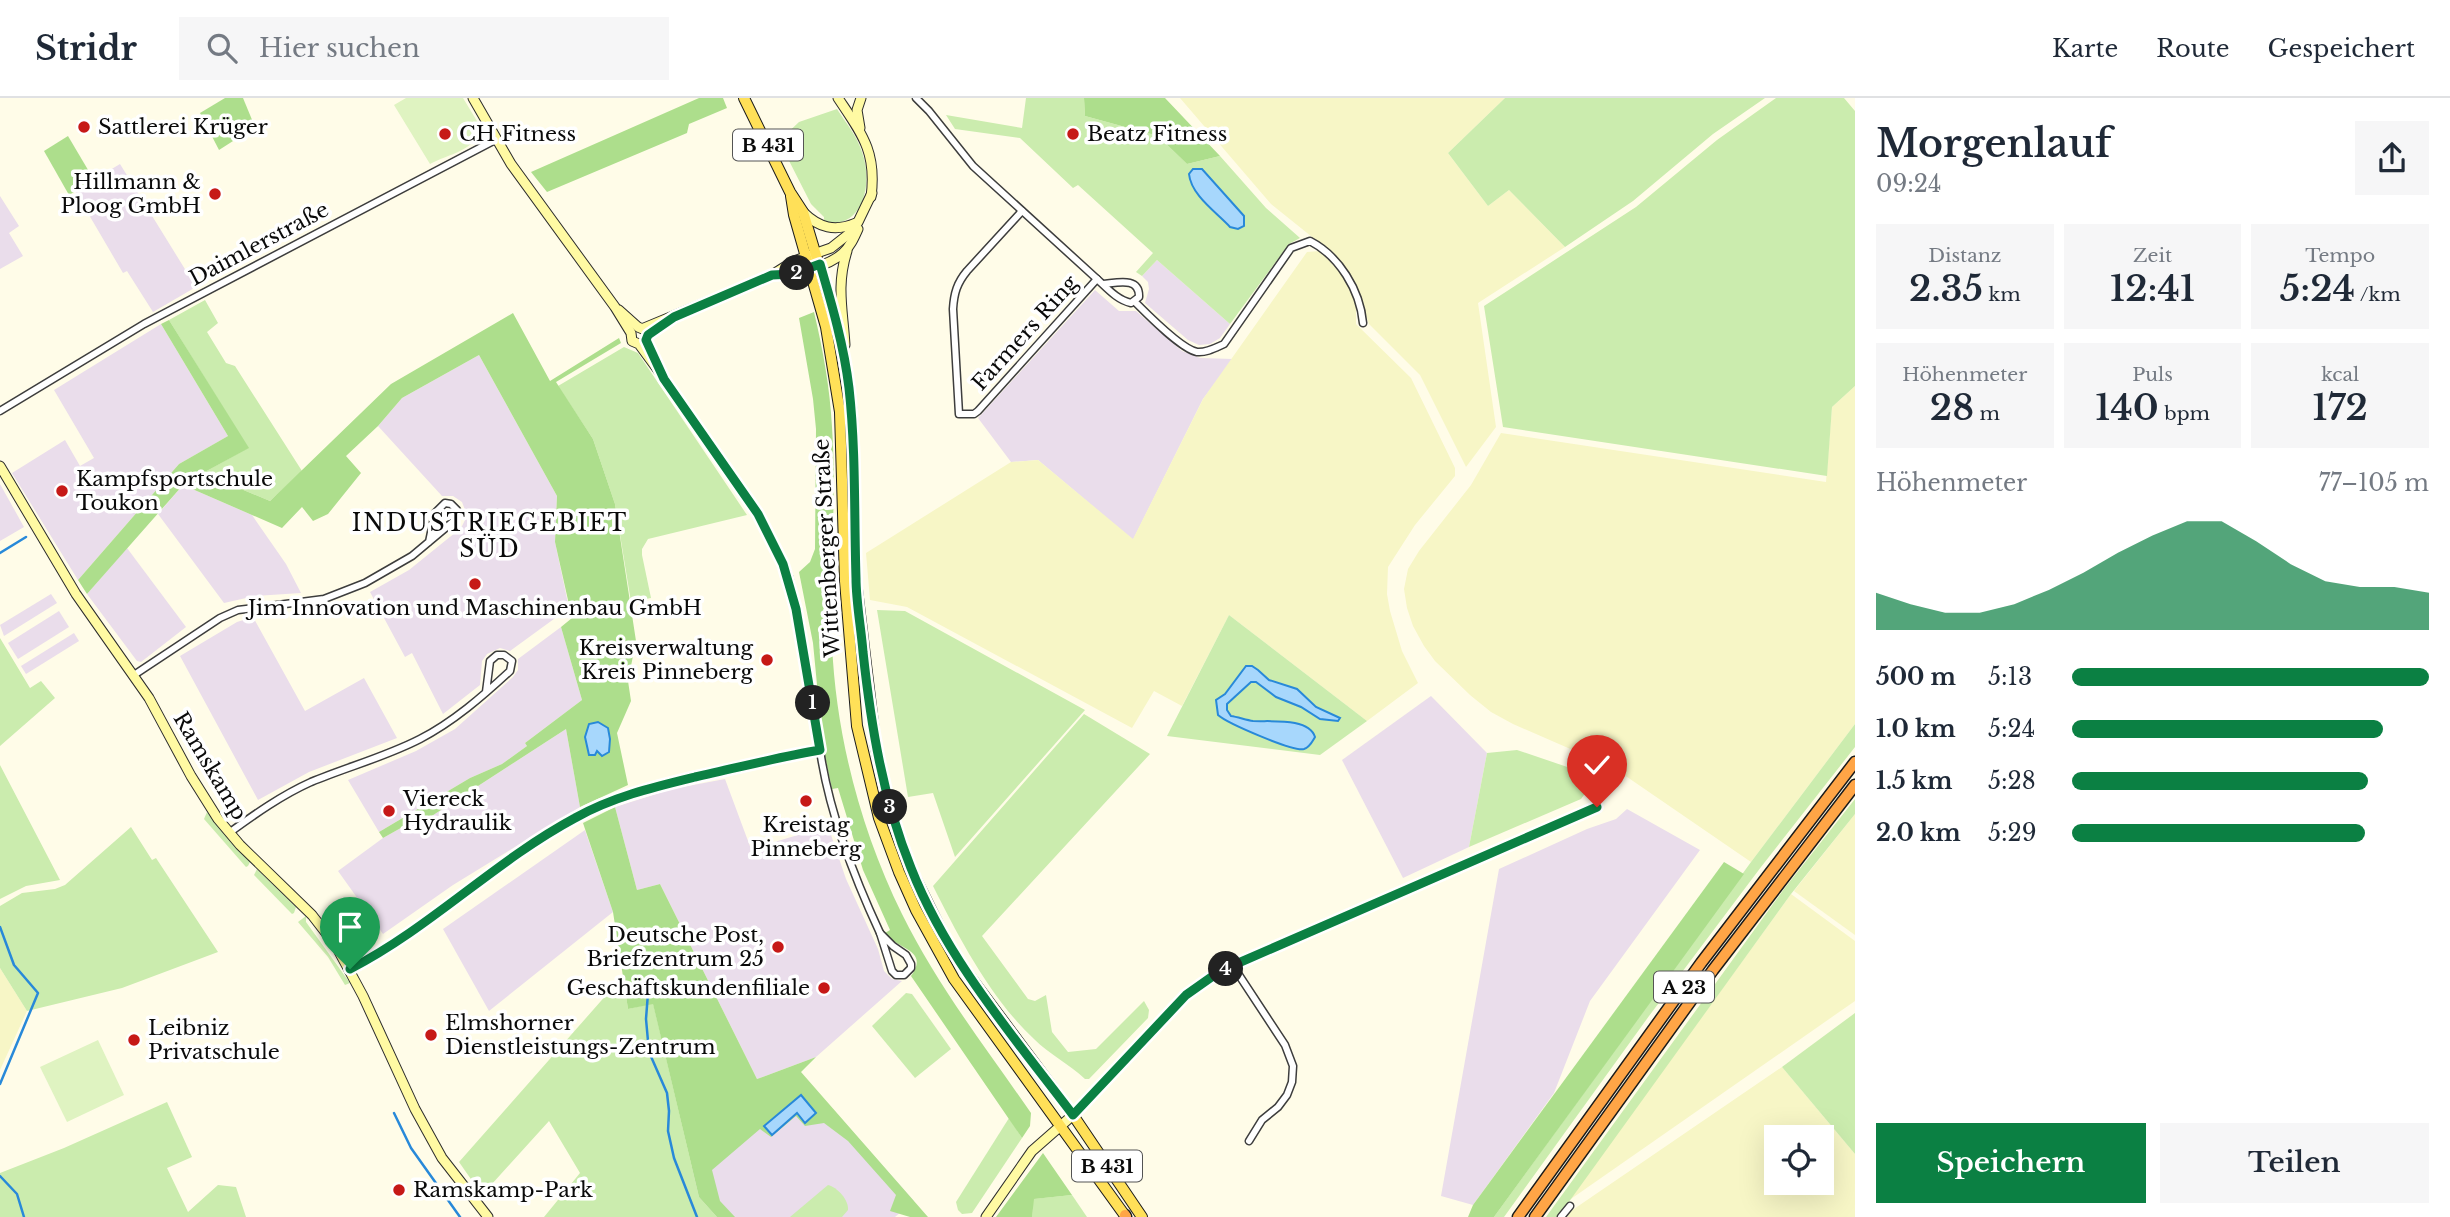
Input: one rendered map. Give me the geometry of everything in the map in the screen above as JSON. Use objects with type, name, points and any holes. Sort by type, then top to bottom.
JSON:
[{"type":"highway","name":"A 23","points":[[1518,1217],[1701,963],[1855,762]]},
{"type":"highway","name":"A 23","points":[[1535,1217],[1713,970],[1855,785]]},
{"type":"main road","name":"B 431","points":[[744,98],[790,192],[803,212],[812,255]]},
{"type":"main road","name":"B 431","points":[[790,192],[794,215],[812,255]]},
{"type":"main road","name":"Wittenberger Straße","points":[[812,255],[845,364],[852,416],[856,581],[876,748],[892,815],[911,869],[944,936],[1010,1033],[1073,1115],[1142,1217]]},
{"type":"main road","name":"Wittenberger Straße","points":[[816,266],[840,412],[845,581],[857,726],[879,818],[916,910],[954,979],[1125,1216]]},
{"type":"street","points":[[473,98],[515,170],[615,307],[641,335],[662,374],[758,514],[783,564],[796,609],[827,786],[845,848],[860,890],[880,933],[892,971],[896,975],[904,975],[911,968],[909,960],[880,933]]},
{"type":"street","points":[[860,130],[857,110],[861,98]]},
{"type":"street","points":[[916,98],[973,166],[1122,301],[1135,302],[1185,347],[1196,352],[1211,351],[1224,344],[1291,247],[1310,241],[1335,259],[1344,272],[1359,301],[1363,323]]},
{"type":"street","points":[[841,99],[860,130],[873,162],[874,178],[867,213],[848,248],[840,273],[845,364]]},
{"type":"street","name":"Daimlerstraße","points":[[0,411],[144,324],[497,139]]},
{"type":"street","points":[[641,335],[674,317],[772,275],[785,265],[839,242],[858,222],[872,193]]},
{"type":"street","name":"Farmers Ring","points":[[1022,211],[958,281],[954,293],[959,414],[974,414],[978,411],[1100,282]]},
{"type":"street","points":[[803,212],[825,228],[847,227],[858,222]]},
{"type":"street","points":[[772,275],[793,274],[833,260],[848,248]]},
{"type":"street","points":[[1100,282],[1129,282],[1135,285],[1139,290],[1139,297],[1135,302]]},
{"type":"street","name":"Ramskamp","points":[[0,466],[76,594],[134,675],[208,805],[229,833],[322,926],[350,969],[420,1119],[442,1158],[488,1217]]},
{"type":"street","points":[[134,675],[229,613],[341,594],[402,564],[429,542],[456,518],[457,510],[451,504],[444,503],[436,510],[429,542]]},
{"type":"street","points":[[229,833],[300,787],[397,750],[428,735],[486,692],[510,671],[512,661],[504,654],[497,655],[490,661],[486,692]]},
{"type":"street","points":[[350,969],[410,932],[547,835],[587,811],[619,798],[671,783],[820,750]]},
{"type":"street","points":[[986,1217],[1032,1151],[1073,1115],[1186,995],[1206,980],[1597,807]]},
{"type":"street","points":[[1233,966],[1285,1045],[1293,1066],[1292,1082],[1287,1095],[1278,1107],[1262,1120],[1249,1141]]},
{"type":"street","points":[[1561,1217],[1570,1206]]},
{"type":"shaded area","points":[[120,164],[196,287],[153,312],[127,271],[123,273],[75,191]]},
{"type":"shaded area","points":[[0,196],[19,226],[9,233],[23,256],[0,269]]},
{"type":"shaded area","points":[[1157,260],[1230,324],[1220,338],[1210,344],[1199,345],[1188,340],[1145,303],[1149,289],[1148,282],[1142,276]]},
{"type":"shaded area","points":[[1095,290],[1119,311],[1136,311],[1182,351],[1200,358],[1233,359],[1203,399],[1133,540],[1038,460],[1011,462],[978,418]]},
{"type":"shaded area","points":[[161,324],[228,436],[179,464],[78,580],[12,473],[65,440],[80,466],[94,458],[54,390]]},
{"type":"shaded area","points":[[479,355],[557,496],[555,542],[569,608],[510,651],[500,648],[487,654],[482,661],[480,685],[443,714],[412,653],[405,657],[370,592],[409,570],[461,528],[465,520],[465,510],[462,502],[453,496],[442,496],[378,426],[402,398]]},
{"type":"shaded area","points":[[0,484],[24,527],[0,541]]},
{"type":"shaded area","points":[[183,485],[252,515],[286,564],[301,593],[255,596],[224,603],[158,514]]},
{"type":"shaded area","points":[[127,548],[186,627],[141,662],[137,661],[87,594]]},
{"type":"shaded area","points":[[51,594],[57,603],[4,636],[0,625]]},
{"type":"shaded area","points":[[59,611],[69,627],[18,659],[8,643]]},
{"type":"shaded area","points":[[253,617],[305,711],[364,678],[397,738],[309,772],[258,800],[180,656],[237,622]]},
{"type":"shaded area","points":[[561,627],[582,700],[502,764],[470,778],[379,832],[348,780],[416,751],[455,729],[513,677],[518,670],[518,659]]},
{"type":"shaded area","points":[[74,633],[79,641],[26,674],[21,666]]},
{"type":"shaded area","points":[[1431,696],[1487,753],[1469,847],[1403,878],[1342,760]]},
{"type":"shaded area","points":[[566,729],[580,807],[453,885],[383,934],[338,871],[383,838],[415,820],[424,821]]},
{"type":"shaded area","points":[[725,779],[751,849],[828,826],[846,879],[878,949],[884,971],[892,979],[902,981],[816,1057],[757,1079],[660,884],[637,890],[615,807],[672,789]]},
{"type":"shaded area","points":[[1627,809],[1700,850],[1590,1001],[1554,1093],[1473,1205],[1441,1196],[1499,869],[1587,829],[1616,819]]},
{"type":"shaded area","points":[[585,830],[613,912],[489,1011],[443,929]]},
{"type":"shaded area","points":[[800,1072],[914,1201],[895,1217],[717,1217],[699,1197],[692,1167]]},
{"type":"green space","points":[[225,98],[243,98],[255,127],[219,150],[200,113]]},
{"type":"green space","name":"CH Fitness","points":[[406,98],[463,98],[480,126],[478,134],[468,146],[430,164],[394,105]]},
{"type":"green space","points":[[699,98],[723,98],[727,108],[689,124],[687,133],[547,192],[531,172]]},
{"type":"green space","points":[[1026,98],[1084,98],[1085,116],[1158,136],[1187,164],[1220,156],[1266,208],[1300,238],[1289,244],[1230,324],[1157,260],[1142,276],[1136,272],[1153,253],[1078,185],[1073,188],[1020,138],[955,129],[946,115],[1022,128]]},
{"type":"green space","points":[[1084,98],[1165,98],[1220,156],[1187,164],[1158,136],[1085,116]]},
{"type":"green space","points":[[1180,98],[1505,98],[1448,153],[1488,206],[1509,190],[1565,247],[1478,303],[1496,427],[1466,467],[1420,375],[1369,324],[1360,297],[1337,257],[1271,204]]},
{"type":"green space","points":[[1505,98],[1765,98],[1713,134],[1633,201],[1565,247],[1509,190],[1488,206],[1448,153]]},
{"type":"green space","points":[[1776,98],[1844,98],[1855,111],[1855,386],[1832,407],[1827,476],[1503,427],[1484,306],[1636,207],[1717,140]]},
{"type":"green space","points":[[837,109],[862,152],[866,189],[857,211],[849,219],[838,223],[824,223],[824,217],[811,204],[779,141],[799,122]]},
{"type":"green space","points":[[68,136],[94,180],[69,195],[44,151]]},
{"type":"green space","points":[[1320,251],[1341,273],[1356,302],[1356,324],[1411,378],[1455,468],[1455,476],[1415,525],[1388,567],[1387,594],[1390,611],[1402,651],[1418,683],[1367,721],[1229,615],[1182,706],[1154,691],[1132,728],[907,607],[870,600],[866,553],[1011,462],[1038,460],[1133,539],[1203,399],[1307,252]]},
{"type":"green space","points":[[205,300],[218,323],[207,332],[226,363],[235,366],[302,471],[270,501],[203,473],[248,448],[169,320]]},
{"type":"green space","points":[[814,312],[826,369],[832,427],[834,481],[831,617],[834,679],[853,782],[874,850],[902,914],[963,1016],[1031,1113],[1030,1126],[1022,1138],[911,976],[917,960],[914,955],[885,933],[890,930],[863,870],[838,788],[832,789],[823,747],[813,643],[799,572],[810,562],[815,549],[816,429],[799,318]]},
{"type":"green space","points":[[513,313],[550,381],[619,338],[621,343],[556,382],[593,439],[615,504],[636,641],[628,681],[631,701],[617,733],[628,785],[580,807],[566,729],[424,821],[415,820],[383,838],[379,832],[470,778],[502,764],[582,700],[561,627],[572,618],[555,542],[557,496],[479,355],[402,398],[378,426],[346,456],[361,473],[328,514],[313,521],[302,507],[282,528],[183,485],[87,594],[78,580],[179,464],[228,436],[161,324],[169,320],[249,448],[203,473],[270,501],[391,384]]},
{"type":"green space","points":[[624,347],[638,353],[747,515],[648,539],[642,549],[642,555],[651,598],[631,602],[615,504],[593,439],[558,386]]},
{"type":"green space","points":[[1855,386],[1855,724],[1751,862],[1614,768],[1491,712],[1435,661],[1424,646],[1407,608],[1404,589],[1408,569],[1471,485],[1501,433],[1826,482],[1832,407]]},
{"type":"green space","points":[[877,610],[905,611],[1085,710],[955,857],[933,793],[908,797]]},
{"type":"green space","points":[[1229,615],[1367,721],[1320,755],[1167,736]]},
{"type":"green space","points":[[0,638],[30,688],[41,681],[55,698],[0,746]]},
{"type":"green space","points":[[1084,714],[1150,754],[982,936],[1028,999],[1035,1001],[1046,995],[1052,1032],[1068,1052],[1096,1049],[1144,1001],[1149,1010],[1148,1018],[1089,1079],[1085,1079],[1040,1044],[1004,1006],[965,947],[933,886]]},
{"type":"green space","points":[[1855,724],[1855,747],[1649,1016],[1504,1217],[1494,1217],[1751,862]]},
{"type":"green space","points":[[1517,750],[1597,777],[1581,799],[1469,847],[1487,753]]},
{"type":"green space","points":[[0,765],[60,880],[26,886],[0,899]]},
{"type":"green space","points":[[1855,799],[1855,814],[1791,894],[1558,1217],[1546,1217],[1784,889]]},
{"type":"green space","points":[[615,807],[637,890],[660,884],[757,1079],[816,1057],[801,1072],[928,1217],[910,1217],[890,1211],[896,1195],[848,1141],[824,1123],[805,1126],[796,1116],[771,1137],[760,1129],[712,1170],[720,1201],[735,1217],[717,1217],[699,1197],[653,1004],[628,1009],[613,912],[583,823]]},
{"type":"green space","points":[[207,812],[226,836],[251,860],[248,866],[246,867],[204,819]]},
{"type":"green space","points":[[1855,814],[1855,935],[1794,891]]},
{"type":"green space","points":[[131,827],[152,860],[156,858],[218,952],[122,988],[27,1011],[0,968],[0,906],[22,893],[55,889],[65,885]]},
{"type":"green space","points":[[1724,862],[1744,874],[1494,1217],[1468,1217],[1473,1205]]},
{"type":"green space","points":[[257,869],[296,907],[294,913],[292,914],[254,875]]},
{"type":"green space","points":[[1791,894],[1855,941],[1855,1001],[1568,1201]]},
{"type":"green space","points":[[306,916],[306,922],[350,983],[345,985],[328,957],[298,922]]},
{"type":"green space","points":[[0,968],[27,1011],[0,1070]]},
{"type":"green space","points":[[623,976],[628,1009],[653,1003],[699,1197],[717,1217],[544,1217],[580,1173],[549,1121],[482,1195],[459,1162]]},
{"type":"green space","points":[[906,993],[912,994],[951,1049],[915,1078],[872,1026]]},
{"type":"green space","points":[[1855,1013],[1855,1154],[1834,1129],[1834,1125],[1831,1125],[1782,1067]]},
{"type":"green space","points":[[98,1040],[124,1095],[67,1122],[40,1067]]},
{"type":"green space","points":[[1782,1067],[1831,1125],[1764,1125],[1764,1195],[1834,1195],[1834,1129],[1855,1154],[1855,1217],[1567,1217],[1571,1211]]},
{"type":"green space","points":[[167,1102],[192,1157],[167,1168],[188,1212],[218,1185],[236,1187],[246,1217],[0,1217],[0,1173]]},
{"type":"green space","points":[[1009,1118],[1022,1138],[972,1213],[962,1214],[956,1202]]},
{"type":"green space","points":[[1043,1153],[1072,1195],[1034,1199],[1032,1217],[996,1217]]},
{"type":"green space","points":[[828,1185],[839,1191],[847,1202],[848,1210],[842,1217],[790,1217]]},
{"type":"green space","points":[[1072,1195],[1087,1217],[1032,1217],[1033,1199]]},
{"type":"water","points":[[1193,169],[1202,169],[1244,216],[1244,226],[1238,229],[1230,227],[1205,203],[1191,182],[1189,174]]},
{"type":"water","points":[[1246,666],[1252,666],[1269,680],[1297,689],[1316,707],[1340,718],[1338,721],[1320,719],[1301,707],[1276,697],[1256,682],[1251,682],[1227,704],[1231,716],[1253,721],[1297,723],[1305,726],[1315,737],[1311,744],[1304,749],[1287,746],[1224,719],[1218,715],[1216,700],[1225,694]]},
{"type":"water","points":[[598,722],[608,728],[610,739],[609,752],[602,756],[597,751],[595,755],[589,755],[585,737],[589,724]]},
{"type":"water","points":[[801,1095],[816,1113],[805,1123],[797,1113],[772,1135],[764,1126]]},
{"type":"waterway","points":[[0,553],[26,537]]},
{"type":"waterway","points":[[0,927],[14,965],[38,993],[0,1084]]},
{"type":"waterway","points":[[645,985],[648,993],[646,1019],[649,1052],[667,1093],[668,1131],[674,1158],[697,1217]]},
{"type":"waterway","points":[[394,1113],[411,1148],[460,1217]]},
{"type":"waterway","points":[[0,1176],[17,1194],[24,1217]]},
{"type":"place","name":"Sattlerei Krüger","points":[[84,127]]},
{"type":"place","name":"CH Fitness","points":[[445,134]]},
{"type":"place","name":"Beatz Fitness","points":[[1073,134]]},
{"type":"place","name":"Hillmann & Ploog GmbH","points":[[215,194]]},
{"type":"place","name":"Kampfsportschule Toukon","points":[[62,491]]},
{"type":"place","name":"Jim Innovation und Maschinenbau GmbH","points":[[475,584]]},
{"type":"place","name":"Kreisverwaltung Kreis Pinneberg","points":[[767,660]]},
{"type":"place","name":"Kreistag Pinneberg","points":[[806,801]]},
{"type":"place","name":"Viereck Hydraulik","points":[[389,811]]},
{"type":"place","name":"Deutsche Post, Briefzentrum 25","points":[[778,947]]},
{"type":"place","name":"Geschäftskundenfiliale","points":[[824,988]]},
{"type":"place","name":"Elmshorner Dienstleistungs-Zentrum","points":[[431,1035]]},
{"type":"place","name":"Leibniz Privatschule","points":[[134,1040]]},
{"type":"place","name":"Ramskamp-Park","points":[[399,1190]]},
{"type":"district","name":"INDUSTRIEGEBIET SÜD","points":[[490,536]]},
{"type":"route","points":[[350,969],[410,932],[558,828],[587,811],[640,791],[740,766],[820,750],[796,609],[783,564],[758,514],[664,379],[646,340],[648,335],[674,317],[772,275],[793,274],[820,264],[838,328],[849,386],[856,581],[876,748],[892,815],[911,869],[944,936],[1010,1033],[1073,1115],[1186,995],[1220,971],[1597,807]]}]
